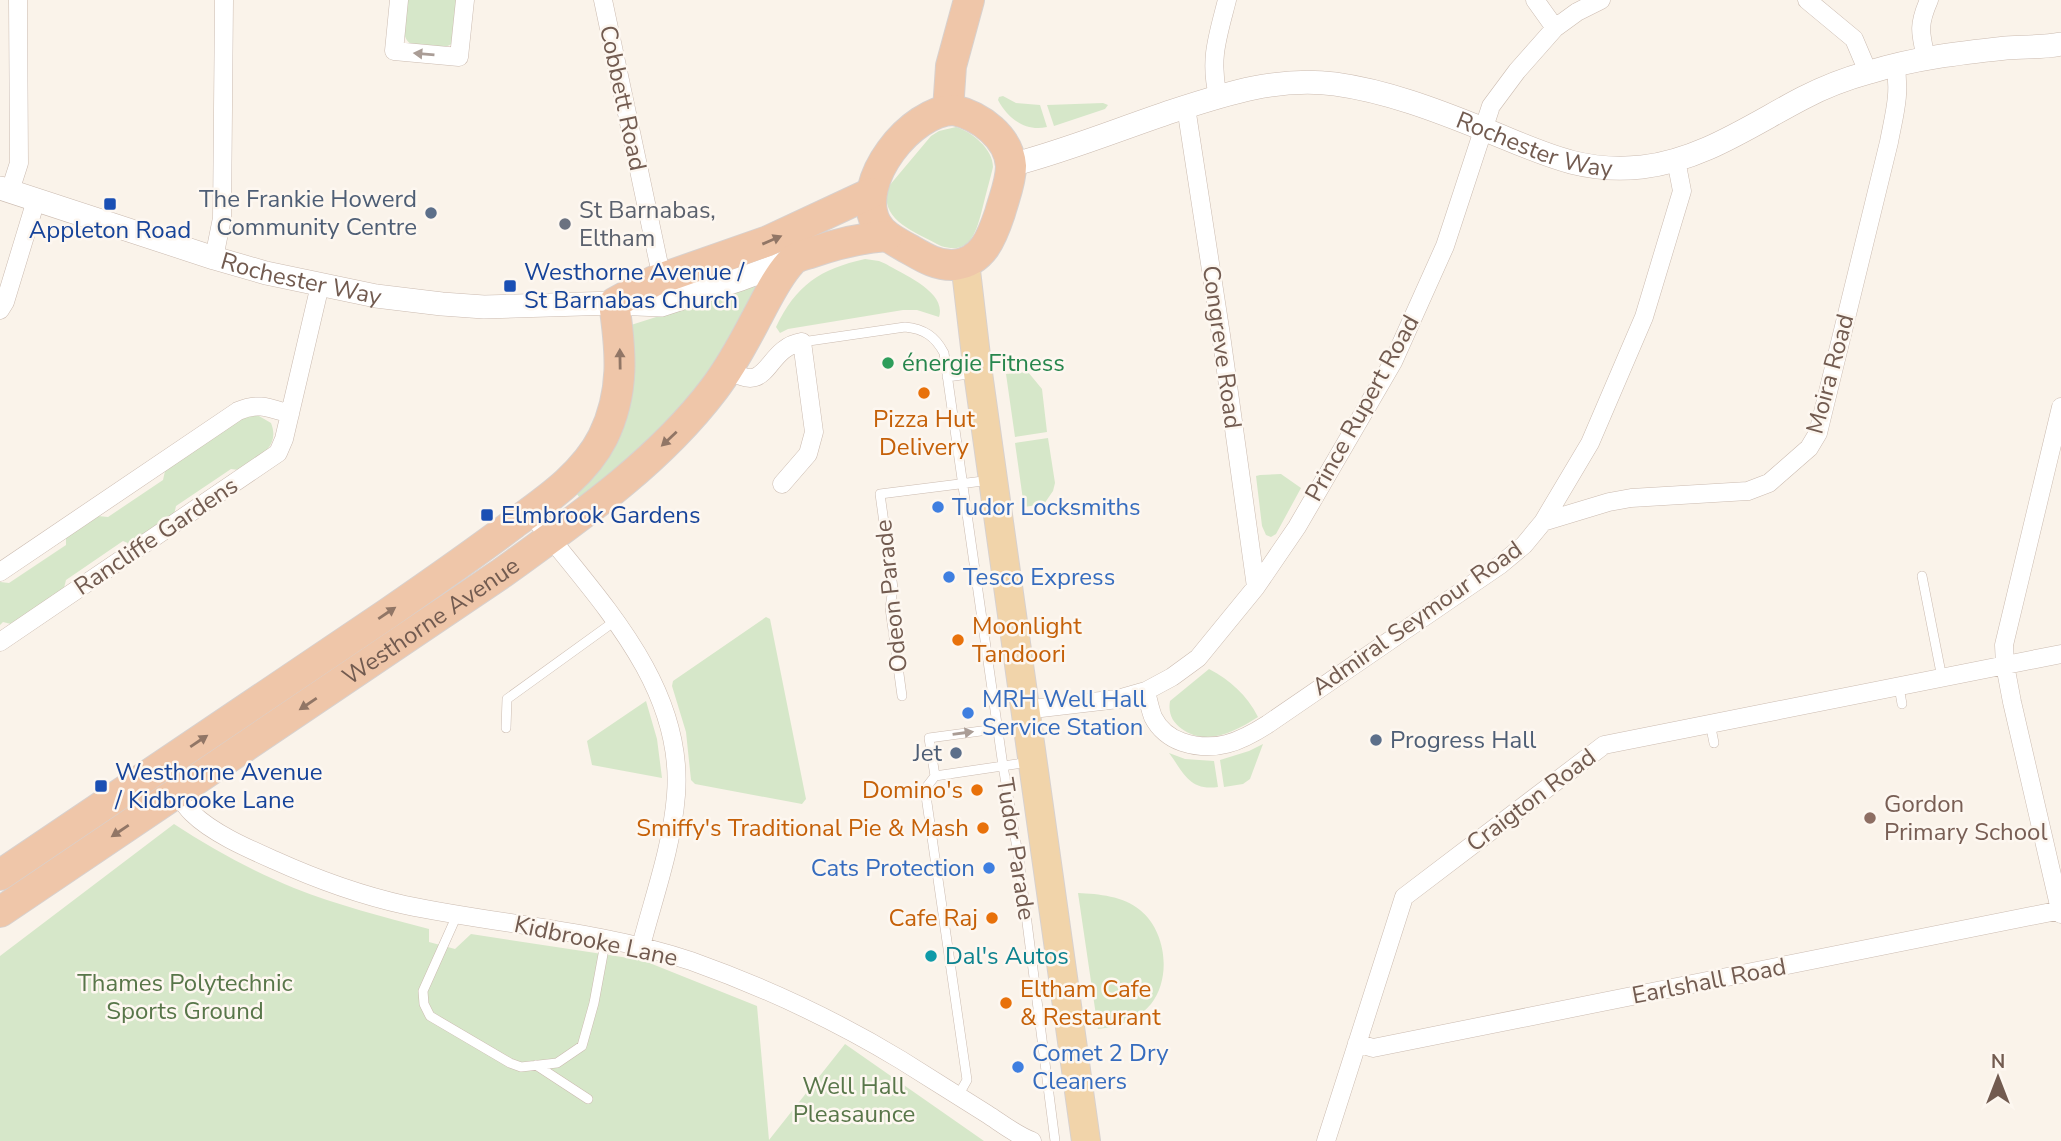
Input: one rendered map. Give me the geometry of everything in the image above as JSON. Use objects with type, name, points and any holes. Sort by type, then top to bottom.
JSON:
[{"type":"highway","points":[[948,110],[951,66],[969,0]]},
{"type":"highway","points":[[948,110],[975,117],[995,133],[1003,142],[1011,165],[1006,194],[991,239],[974,258],[954,265],[928,260],[887,236],[875,221],[871,208],[874,177],[896,145],[922,121],[940,111],[948,110]]},
{"type":"highway","name":"Rochester Way","points":[[614,303],[662,279],[768,241],[872,193]]},
{"type":"highway","name":"Rochester Way","points":[[792,260],[841,242],[887,236]]},
{"type":"highway","name":"Westhorne Avenue","points":[[0,912],[550,538],[629,476],[682,427],[728,369],[769,295],[792,260]]},
{"type":"highway","name":"Westhorne Avenue","points":[[0,874],[466,559],[530,512],[585,464],[602,438],[613,411],[620,377],[620,346],[614,303]]},
{"type":"main road","points":[[965,262],[1032,762],[1032,858],[1086,1141]]},
{"type":"street","points":[[5,189],[19,163],[18,0]]},
{"type":"street","points":[[214,258],[222,218],[224,0]]},
{"type":"street","points":[[399,0],[394,51],[459,57],[465,0]]},
{"type":"street","name":"Cobbett Road","points":[[603,0],[662,279]]},
{"type":"street","points":[[1218,96],[1213,76],[1213,55],[1227,0]]},
{"type":"street","points":[[1535,0],[1555,28]]},
{"type":"street","name":"Prince Rupert Road","points":[[1026,717],[1146,691],[1172,677],[1198,658],[1256,587],[1297,527],[1393,362],[1445,246],[1491,106],[1503,88],[1555,28],[1577,12],[1601,0]]},
{"type":"street","points":[[1807,0],[1854,39],[1868,72]]},
{"type":"street","points":[[1926,58],[1920,35],[1920,22],[1929,0]]},
{"type":"street","name":"Rochester Way","points":[[1011,165],[1043,157],[1218,96],[1262,85],[1298,82],[1332,84],[1402,99],[1566,162],[1601,167],[1642,167],[1676,160],[1732,138],[1807,96],[1868,72],[1926,58],[1973,51],[2059,45]]},
{"type":"street","name":"Moira Road","points":[[1543,522],[1631,498],[1748,491],[1769,483],[1809,448],[1818,433],[1889,142],[1898,96],[1899,82],[1895,65]]},
{"type":"street","name":"Congreve Road","points":[[1186,107],[1256,587]]},
{"type":"street","name":"Admiral Seymour Road","points":[[1146,691],[1154,718],[1161,729],[1175,740],[1195,746],[1215,747],[1240,740],[1268,724],[1500,565],[1524,545],[1543,522],[1590,443],[1644,317],[1682,191],[1676,160]]},
{"type":"street","name":"Rochester Way","points":[[5,189],[266,273],[376,296],[442,304],[661,305],[792,260]]},
{"type":"street","points":[[0,310],[5,302],[36,200]]},
{"type":"street","name":"Rancliffe Gardens","points":[[0,642],[278,453],[284,439],[320,285]]},
{"type":"street","points":[[728,369],[744,379],[752,379],[760,375],[784,348],[802,342],[814,432],[808,454],[782,484]]},
{"type":"street","points":[[0,572],[238,411],[249,406],[262,406],[290,414]]},
{"type":"street","points":[[2061,407],[2004,645],[2006,665],[2061,912]]},
{"type":"street","points":[[530,512],[636,649],[654,682],[668,721],[675,754],[676,793],[671,837],[641,946]]},
{"type":"street","name":"Craigton Road","points":[[1326,1141],[1404,897],[1604,745],[1710,723],[1900,696],[1942,678],[2061,654]]},
{"type":"street","name":"Kidbrooke Lane","points":[[159,768],[192,813],[205,823],[253,851],[289,867],[391,901],[457,915],[606,938],[641,946],[702,966],[794,1002],[854,1032],[1032,1141]]},
{"type":"street","name":"Earlshall Road","points":[[1357,1043],[1373,1048],[2061,912]]},
{"type":"lane","points":[[802,342],[899,328],[918,329],[930,335],[939,343],[944,353],[962,484]]},
{"type":"lane","points":[[947,377],[978,373]]},
{"type":"lane","name":"Odeon Parade","points":[[902,696],[890,608],[893,588],[880,494],[993,480]]},
{"type":"lane","name":"Tudor Parade","points":[[962,484],[1003,766],[1032,858],[1055,1141]]},
{"type":"lane","points":[[1922,576],[1942,678]]},
{"type":"lane","points":[[506,728],[508,699],[615,621]]},
{"type":"lane","points":[[958,1096],[967,1080],[925,789],[935,776],[929,738],[998,729],[1026,717]]},
{"type":"lane","points":[[1710,723],[1714,743]]},
{"type":"lane","name":"Tudor Parade","points":[[935,776],[1032,762]]},
{"type":"lane","points":[[457,915],[423,990],[424,1004],[430,1016],[521,1067],[557,1063],[582,1046],[594,1003],[606,938]]},
{"type":"lane","points":[[536,1065],[588,1099]]},
{"type":"green space","points":[[404,0],[460,0],[453,43],[443,47],[426,48],[410,43],[403,25]]},
{"type":"green space","points":[[1003,96],[1016,103],[1040,105],[1047,127],[1032,128],[1012,118],[998,100]]},
{"type":"green space","points":[[1047,105],[1108,105],[1105,109],[1054,126]]},
{"type":"green space","points":[[956,127],[969,133],[986,148],[993,167],[975,231],[966,244],[951,248],[941,246],[902,224],[888,208],[887,198],[889,186],[931,136]]},
{"type":"green space","points":[[865,259],[886,264],[922,285],[937,300],[939,317],[917,310],[903,310],[788,329],[780,333],[776,327],[784,312],[811,281],[835,268]]},
{"type":"green space","points":[[756,287],[735,331],[686,406],[582,501],[574,490],[631,325]]},
{"type":"green space","points":[[1028,372],[1042,389],[1047,432],[1015,437],[1006,374]]},
{"type":"green space","points":[[252,415],[271,423],[273,432],[270,446],[260,456],[239,470],[231,469],[176,506],[174,515],[130,544],[123,541],[66,580],[64,588],[11,624],[3,622],[0,625],[0,582],[9,583],[66,545],[66,537],[98,516],[108,517],[163,480],[165,471],[238,421]]},
{"type":"green space","points":[[1048,438],[1055,483],[1053,491],[1044,504],[1024,507],[1015,443]]},
{"type":"green space","points":[[1281,474],[1301,488],[1276,534],[1271,537],[1266,535],[1262,526],[1256,476]]},
{"type":"green space","points":[[766,617],[770,619],[806,799],[802,804],[695,784],[691,780],[686,732],[672,686],[673,681]]},
{"type":"green space","points":[[1209,669],[1237,689],[1258,717],[1231,732],[1211,737],[1192,734],[1179,726],[1170,713],[1170,701]]},
{"type":"green space","points":[[646,701],[657,739],[662,778],[592,765],[587,741]]},
{"type":"green space","points":[[1263,744],[1250,779],[1243,784],[1224,787],[1220,760]]},
{"type":"green space","points":[[1169,753],[1185,759],[1214,761],[1218,787],[1200,786],[1188,779]]},
{"type":"green space","name":"Thames Polytechnic Sports Ground","points":[[174,824],[232,859],[294,888],[429,929],[429,942],[455,949],[471,934],[642,960],[757,1006],[769,1140],[845,1044],[984,1141],[0,1141],[0,956]]},
{"type":"green space","points":[[1078,893],[1110,897],[1133,905],[1149,919],[1160,942],[1164,968],[1158,993],[1146,1010],[1113,1027],[1098,1029]]},
{"type":"place","name":"Appleton Road","points":[[110,204]]},
{"type":"place","name":"The Frankie Howerd Community Centre","points":[[431,213]]},
{"type":"place","name":"St Barnabas, Eltham","points":[[565,224]]},
{"type":"place","name":"Westhorne Avenue / St Barnabas Church","points":[[510,286]]},
{"type":"place","name":"énergie Fitness","points":[[888,363]]},
{"type":"place","name":"Pizza Hut Delivery","points":[[924,393]]},
{"type":"place","name":"Tudor Locksmiths","points":[[938,507]]},
{"type":"place","name":"Elmbrook Gardens","points":[[487,515]]},
{"type":"place","name":"Tesco Express","points":[[949,577]]},
{"type":"place","name":"Moonlight Tandoori","points":[[958,640]]},
{"type":"place","name":"MRH Well Hall Service Station","points":[[968,713]]},
{"type":"place","name":"Progress Hall","points":[[1376,740]]},
{"type":"place","name":"Jet","points":[[956,753]]},
{"type":"place","name":"Westhorne Avenue / Kidbrooke Lane","points":[[101,786]]},
{"type":"place","name":"Domino's","points":[[977,790]]},
{"type":"place","name":"Gordon Primary School","points":[[1870,818]]},
{"type":"place","name":"Smiffy's Traditional Pie & Mash","points":[[983,828]]},
{"type":"place","name":"Cats Protection","points":[[989,868]]},
{"type":"place","name":"Cafe Raj","points":[[992,918]]},
{"type":"place","name":"Dal's Autos","points":[[931,956]]},
{"type":"place","name":"Eltham Cafe & Restaurant","points":[[1006,1003]]},
{"type":"place","name":"Comet 2 Dry Cleaners","points":[[1018,1067]]},
{"type":"park label","name":"Well Hall Pleasaunce","points":[[854,1100]]}]
